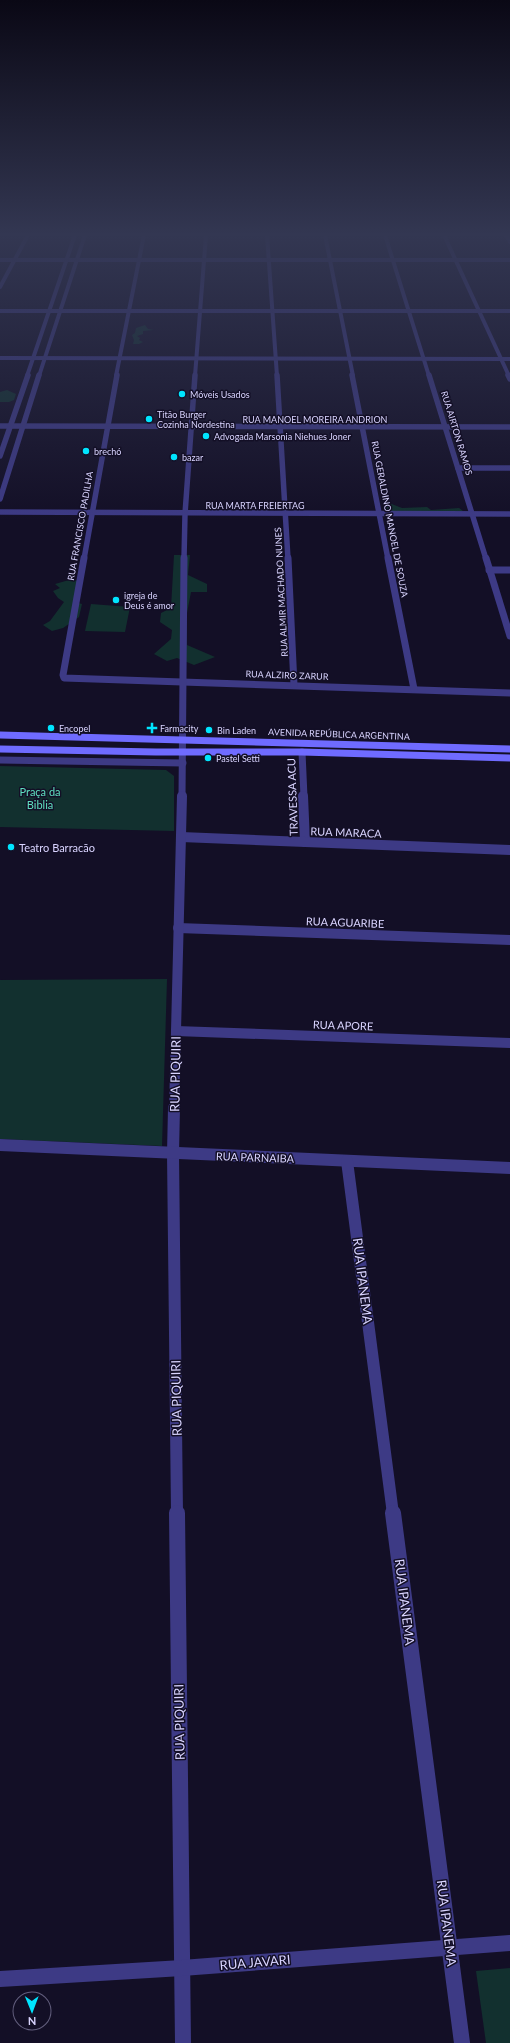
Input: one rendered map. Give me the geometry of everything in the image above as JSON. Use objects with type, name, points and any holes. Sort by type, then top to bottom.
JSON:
[{"type":"main road","name":"AVENIDA REPÚBLICA ARGENTINA","points":[[0,735],[183,752],[306,742],[510,749]]},
{"type":"main road","name":"AVENIDA REPÚBLICA ARGENTINA","points":[[0,749],[302,752],[510,758]]},
{"type":"street","points":[[0,456],[42,330]]},
{"type":"street","points":[[0,500],[53,330]]},
{"type":"street","name":"RUA FRANCISCO PADILHA","points":[[64,678],[63,675],[91,512],[125,330]]},
{"type":"street","name":"RUA PIQUIRI","points":[[183,2043],[173,1153],[183,752],[182,682],[185,514],[193,427],[199,330]]},
{"type":"street","name":"RUA ALMIR MACHADO NUNES","points":[[274,330],[286,514],[294,684]]},
{"type":"street","name":"RUA GERALDINO MANOEL DE SOUZA","points":[[344,330],[414,689]]},
{"type":"street","name":"RUA AIRTON RAMOS","points":[[416,330],[510,634]]},
{"type":"street","points":[[488,330],[510,379]]},
{"type":"street","points":[[0,358],[510,359]]},
{"type":"street","name":"RUA MANOEL MOREIRA ANDRION","points":[[0,426],[510,427]]},
{"type":"street","points":[[458,468],[510,468]]},
{"type":"street","name":"RUA MARTA FREIERTAG","points":[[0,512],[185,514],[510,514]]},
{"type":"street","points":[[489,570],[510,570]]},
{"type":"street","name":"RUA ALZIRO ZARUR","points":[[64,678],[294,684],[510,693]]},
{"type":"street","name":"AVENIDA REPÚBLICA ARGENTINA","points":[[0,760],[183,752]]},
{"type":"street","name":"TRAVESSA ACU","points":[[302,752],[305,842]]},
{"type":"street","name":"RUA MARACA","points":[[181,837],[510,850]]},
{"type":"street","name":"RUA AGUARIBE","points":[[178,928],[510,940]]},
{"type":"street","name":"RUA APORE","points":[[176,1030],[510,1043]]},
{"type":"street","name":"RUA PARNAIBA","points":[[0,1148],[173,1153],[510,1168]]},
{"type":"street","name":"RUA IPANEMA","points":[[347,1161],[462,2043]]},
{"type":"street","name":"RUA JAVARI","points":[[0,1979],[182,1968],[450,1946],[510,1943]]},
{"type":"green space","points":[[136,330],[150,330],[143,331],[143,334],[137,336],[140,338],[139,340],[143,342],[139,344],[133,344],[134,340],[132,335]]},
{"type":"green space","points":[[7,390],[16,394],[14,400],[9,402],[0,402],[0,392]]},
{"type":"green space","points":[[389,503],[402,508],[427,507],[431,510],[459,508],[463,511],[387,511],[384,509],[384,506]]},
{"type":"green space","points":[[174,555],[190,555],[188,575],[207,584],[207,592],[191,592],[187,613],[187,645],[215,657],[194,665],[177,658],[167,661],[154,654],[171,639],[172,630],[160,622],[161,613],[171,608]]},
{"type":"green space","points":[[69,580],[81,581],[75,602],[82,604],[79,617],[63,628],[52,631],[43,625],[50,621],[64,602],[58,598],[53,591],[60,588],[55,584]]},
{"type":"green space","points":[[91,604],[130,607],[125,632],[85,631]]},
{"type":"green space","name":"Praça da Biblia","points":[[0,766],[166,770],[174,776],[174,831],[0,827]]},
{"type":"green space","points":[[167,979],[162,1146],[0,1139],[0,980]]},
{"type":"green space","points":[[510,1968],[510,2043],[486,2043],[476,1971]]},
{"type":"place","name":"Móveis Usados","points":[[182,394]]},
{"type":"place","name":"Titão Burger Cozinha Nordestina","points":[[149,419]]},
{"type":"place","name":"Advogada Marsonia Niehues Joner","points":[[206,436]]},
{"type":"place","name":"brechó","points":[[86,451]]},
{"type":"place","name":"bazar","points":[[174,457]]},
{"type":"place","name":"igreja de Deus é amor","points":[[116,600]]},
{"type":"place","name":"Encopel","points":[[51,728]]},
{"type":"place","name":"Farmacity","points":[[152,728]]},
{"type":"place","name":"Bin Laden","points":[[209,730]]},
{"type":"place","name":"Pastel Setti","points":[[208,758]]},
{"type":"place","name":"Teatro Barracão","points":[[11,847]]}]
